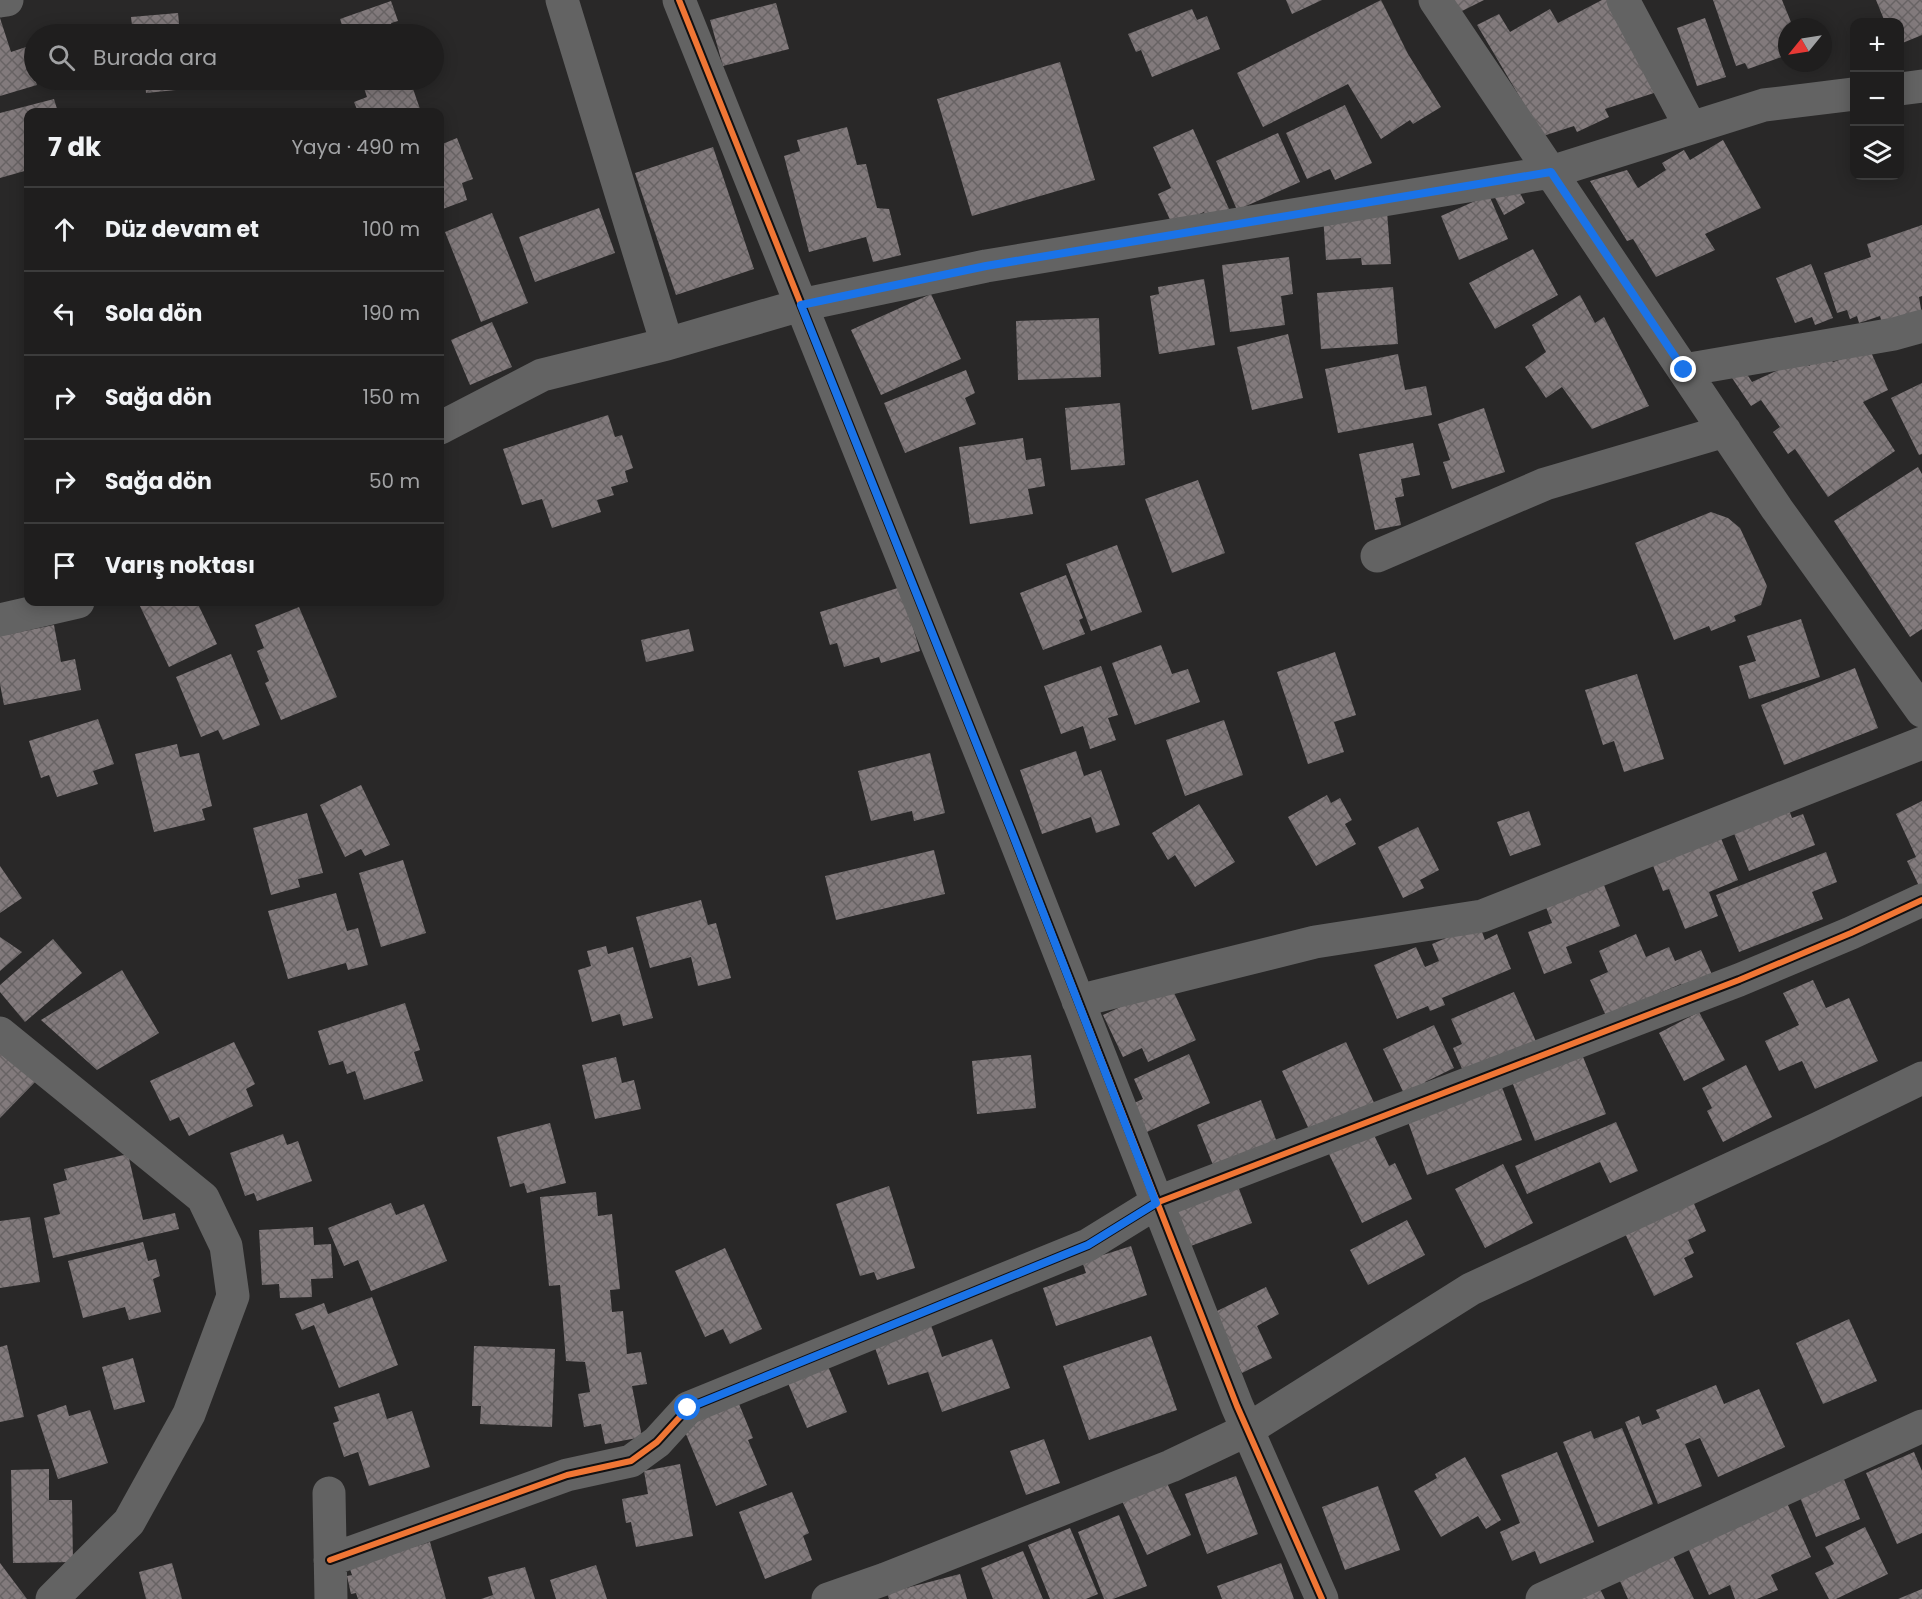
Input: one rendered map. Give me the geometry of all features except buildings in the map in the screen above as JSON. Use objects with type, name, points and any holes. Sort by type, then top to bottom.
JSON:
[{"type":"street","points":[[0,1],[7,0]]},
{"type":"street","points":[[562,0],[667,345]]},
{"type":"street","points":[[679,0],[1247,1430],[1322,1599]]},
{"type":"street","points":[[1435,0],[1777,509],[1917,695]]},
{"type":"street","points":[[1623,0],[1691,128]]},
{"type":"street","points":[[1904,88],[1922,86]]},
{"type":"street","points":[[444,426],[542,375],[667,345],[801,305],[986,266],[1551,172],[1764,105],[1850,94]]},
{"type":"street","points":[[1684,370],[1894,334],[1922,326]]},
{"type":"street","points":[[1377,556],[1545,484],[1725,431]]},
{"type":"street","points":[[0,620],[61,606]]},
{"type":"street","points":[[1078,1001],[1315,942],[1482,916],[1922,743]]},
{"type":"street","points":[[330,1560],[567,1475],[631,1461],[657,1442],[688,1408],[1088,1245],[1156,1203],[1739,980],[1922,900]]},
{"type":"street","points":[[0,1033],[203,1198],[226,1246],[232,1296],[189,1414],[129,1522],[52,1599]]},
{"type":"street","points":[[828,1599],[885,1579],[1171,1466],[1247,1430],[1471,1289],[1922,1078]]},
{"type":"street","points":[[1542,1599],[1922,1426]]},
{"type":"street","points":[[329,1493],[331,1599]]},
{"type":"cycle path","points":[[679,0],[1011,829],[1237,1406],[1322,1599]]},
{"type":"cycle path","points":[[330,1560],[567,1475],[631,1461],[657,1442],[688,1408],[1088,1245],[1156,1203],[1739,980],[1922,900]]},
{"type":"route","points":[[688,1408],[1088,1245],[1156,1203],[1011,830],[801,305],[986,266],[1551,172],[1684,370]]}]
